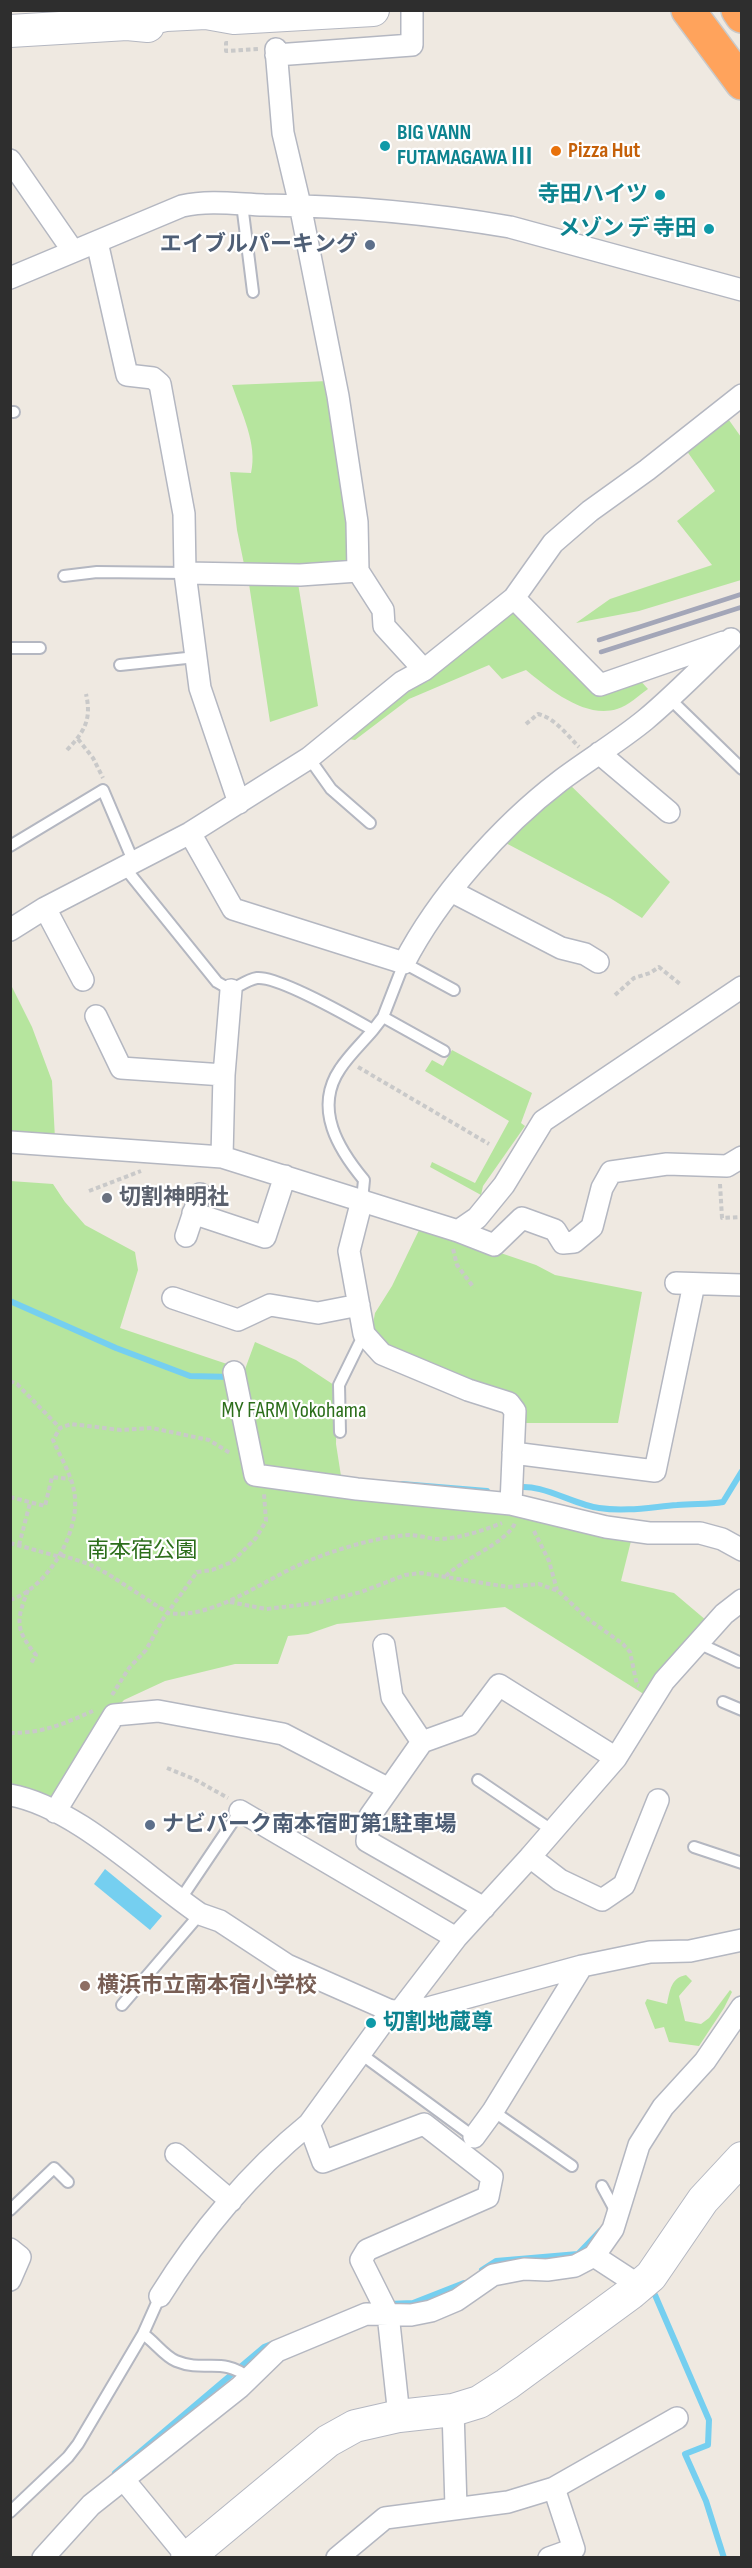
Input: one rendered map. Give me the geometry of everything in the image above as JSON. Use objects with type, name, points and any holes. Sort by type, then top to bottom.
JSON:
[{"type":"highway","points":[[688,10],[741,83]]},
{"type":"highway","points":[[738,10],[741,16]]},
{"type":"street","points":[[10,31],[127,24],[166,15],[206,13],[240,22],[373,10]]},
{"type":"street","points":[[412,10],[412,45],[276,52],[283,133],[300,205],[338,396],[357,522],[358,571],[383,610],[384,626],[424,670]]},
{"type":"street","points":[[10,160],[73,251]]},
{"type":"street","points":[[10,278],[182,206],[199,202],[300,205],[471,220],[510,227],[741,290]]},
{"type":"street","points":[[97,242],[128,375],[153,378],[160,384],[184,514],[186,573],[204,706],[239,803]]},
{"type":"street","points":[[10,930],[45,908],[190,833],[309,758],[402,682],[424,670],[514,598],[553,543],[590,511],[647,470],[741,395]]},
{"type":"street","points":[[186,573],[300,576],[358,571]]},
{"type":"street","points":[[514,598],[600,685],[736,638]]},
{"type":"street","points":[[190,833],[233,909],[404,963],[415,942],[451,891],[512,822],[595,756],[645,720],[736,638]]},
{"type":"street","points":[[595,756],[669,812]]},
{"type":"street","points":[[451,891],[561,948],[585,954],[598,962]]},
{"type":"street","points":[[45,908],[83,980]]},
{"type":"street","points":[[458,1231],[477,1218],[504,1185],[543,1121],[741,987]]},
{"type":"street","points":[[222,1157],[224,1075],[231,990]]},
{"type":"street","points":[[96,1016],[121,1068],[224,1075]]},
{"type":"street","points":[[10,1142],[222,1157],[362,1200],[495,1245],[522,1218],[555,1230],[563,1243],[574,1242],[592,1227],[602,1188],[611,1172],[667,1164],[727,1166],[741,1157]]},
{"type":"street","points":[[186,1236],[196,1203],[265,1237],[285,1176]]},
{"type":"street","points":[[362,1200],[349,1251],[364,1334],[382,1354],[468,1390],[509,1403],[515,1411],[514,1511]]},
{"type":"street","points":[[513,1453],[655,1471],[685,1283],[741,1285]]},
{"type":"street","points":[[173,1298],[238,1320],[270,1305],[318,1313],[359,1305]]},
{"type":"street","points":[[234,1372],[260,1481],[357,1489],[649,1533],[700,1533],[722,1539],[741,1550]]},
{"type":"street","points":[[160,2296],[179,2265],[231,2200],[293,2137],[309,2124],[361,2054],[456,1938],[616,1758],[664,1681],[724,1614],[741,1600]]},
{"type":"street","points":[[384,1645],[392,1697],[422,1742]]},
{"type":"street","points":[[484,1908],[367,1841],[370,1816],[422,1742],[469,1725],[499,1685],[616,1758]]},
{"type":"street","points":[[55,1812],[109,1711],[158,1711],[282,1734],[389,1789]]},
{"type":"street","points":[[10,1795],[55,1812],[81,1825],[200,1914],[220,1921],[287,1965],[395,2011],[428,2008],[582,1966],[650,1952],[690,1951],[741,1940]]},
{"type":"street","points":[[530,1857],[560,1880],[602,1900],[624,1885],[658,1800]]},
{"type":"street","points":[[240,1811],[456,1938]]},
{"type":"street","points":[[474,2137],[493,2111],[582,1966]]},
{"type":"street","points":[[43,2558],[91,2505],[277,2351],[366,2314],[411,2315],[431,2311],[457,2300],[493,2274],[524,2269],[547,2270],[575,2266],[594,2256],[613,2229],[639,2145],[663,2106],[705,2061],[741,2007]]},
{"type":"street","points":[[309,2124],[323,2162],[424,2124],[492,2177],[488,2197],[367,2250],[362,2260],[388,2314],[399,2416]]},
{"type":"street","points":[[176,2154],[231,2200]]},
{"type":"street","points":[[124,2480],[188,2557],[328,2441],[355,2426],[399,2416],[453,2409],[479,2402],[507,2384],[651,2276],[703,2200],[741,2158]]},
{"type":"street","points":[[10,2249],[20,2257],[10,2280]]},
{"type":"street","points":[[594,2256],[640,2286]]},
{"type":"street","points":[[453,2409],[456,2507]]},
{"type":"street","points":[[337,2558],[384,2518],[508,2502],[554,2488],[677,2418]]},
{"type":"street","points":[[549,2558],[574,2548],[554,2488]]},
{"type":"lane","points":[[242,204],[253,292]]},
{"type":"lane","points":[[64,576],[97,572],[186,573]]},
{"type":"lane","points":[[10,648],[40,648]]},
{"type":"lane","points":[[120,665],[196,657]]},
{"type":"lane","points":[[669,698],[741,769]]},
{"type":"lane","points":[[309,758],[331,789],[370,823]]},
{"type":"lane","points":[[10,846],[103,790],[130,866],[217,982],[231,990],[257,978],[267,980],[315,999],[373,1030]]},
{"type":"lane","points":[[362,1200],[364,1180],[345,1157],[333,1131],[330,1117],[331,1092],[338,1071],[383,1017],[404,963],[454,990]]},
{"type":"lane","points":[[383,1017],[444,1050]]},
{"type":"lane","points":[[340,1432],[339,1385],[364,1334]]},
{"type":"lane","points":[[698,1643],[739,1662]]},
{"type":"lane","points":[[723,1702],[741,1710]]},
{"type":"lane","points":[[478,1780],[553,1831]]},
{"type":"lane","points":[[180,1900],[240,1811]]},
{"type":"lane","points":[[694,1847],[741,1863]]},
{"type":"lane","points":[[122,2005],[200,1914]]},
{"type":"lane","points":[[361,2054],[474,2137]]},
{"type":"lane","points":[[493,2111],[572,2166]]},
{"type":"lane","points":[[10,2210],[54,2168],[68,2182]]},
{"type":"lane","points":[[604,2188],[617,2215]]},
{"type":"lane","points":[[10,2512],[68,2457],[78,2444],[143,2334],[160,2296]]},
{"type":"lane","points":[[143,2334],[175,2361],[192,2365],[231,2366],[247,2376]]},
{"type":"path","points":[[240,22],[226,43],[226,51],[276,52]]},
{"type":"path","points":[[68,750],[87,725],[89,717],[86,694]]},
{"type":"path","points":[[526,724],[538,714],[550,719],[595,756]]},
{"type":"path","points":[[78,739],[93,758],[105,782],[103,790]]},
{"type":"path","points":[[615,995],[634,978],[650,973],[659,967],[680,984]]},
{"type":"path","points":[[347,1060],[489,1144]]},
{"type":"path","points":[[719,1166],[723,1218],[741,1217]]},
{"type":"path","points":[[458,1231],[453,1250],[454,1257],[474,1288]]},
{"type":"path","points":[[10,1381],[17,1384],[60,1428]]},
{"type":"path","points":[[10,1599],[35,1586],[60,1556],[74,1508],[74,1491],[53,1440],[60,1428],[71,1424],[121,1430],[152,1428],[208,1440],[234,1456],[260,1481],[266,1521],[256,1538],[232,1562],[212,1570],[197,1572],[168,1613],[146,1650],[129,1668],[109,1711],[34,1733],[10,1733]]},
{"type":"path","points":[[10,1497],[45,1506],[52,1477],[69,1479]]},
{"type":"path","points":[[19,1545],[30,1503]]},
{"type":"path","points":[[514,1511],[523,1523]]},
{"type":"path","points":[[445,1576],[513,1527],[514,1511]]},
{"type":"path","points":[[10,1543],[89,1564],[168,1613],[179,1615],[230,1602],[299,1565],[354,1546],[411,1535],[435,1539],[455,1537],[514,1511]]},
{"type":"path","points":[[529,1527],[536,1532],[542,1543],[558,1591]]},
{"type":"path","points":[[230,1602],[266,1609],[317,1603],[334,1600],[405,1575],[421,1573],[508,1587],[539,1584],[558,1591],[588,1619],[623,1644],[630,1652],[637,1685]]},
{"type":"path","points":[[28,1590],[19,1627],[21,1637],[36,1655],[30,1665]]},
{"type":"path","points":[[167,1768],[217,1790],[231,1799],[240,1811]]},
{"type":"green space","points":[[328,381],[355,563],[245,569],[237,530],[230,472],[251,473],[253,462],[248,428],[232,385]]},
{"type":"green space","points":[[724,413],[741,437],[741,580],[639,611],[576,623],[610,599],[712,565],[677,521],[715,491],[684,447]]},
{"type":"green space","points":[[297,577],[318,706],[270,722],[249,584]]},
{"type":"green space","points":[[510,609],[588,688],[603,691],[638,678],[648,689],[621,708],[605,711],[593,710],[556,693],[526,670],[502,679],[489,665],[409,699],[355,740],[348,739],[347,732]]},
{"type":"green space","points":[[566,781],[670,882],[642,918],[610,898],[500,840]]},
{"type":"green space","points":[[10,983],[32,1027],[52,1081],[55,1139],[11,1138]]},
{"type":"green space","points":[[452,1050],[532,1093],[521,1123],[525,1126],[483,1186],[481,1195],[430,1167],[432,1162],[475,1183],[509,1121],[425,1071],[432,1060],[443,1066]]},
{"type":"green space","name":"南本宿公園","points":[[10,1181],[53,1184],[85,1225],[135,1252],[138,1270],[120,1328],[230,1365],[255,1483],[500,1510],[632,1537],[621,1581],[674,1593],[707,1621],[650,1698],[505,1607],[337,1624],[308,1634],[288,1636],[278,1664],[235,1664],[165,1681],[124,1700],[113,1712],[56,1800],[11,1783]]},
{"type":"green space","points":[[421,1226],[536,1265],[555,1275],[642,1292],[618,1423],[520,1423],[521,1407],[387,1347],[372,1329],[375,1313],[392,1286]]},
{"type":"green space","name":"MY FARM Yokohama","points":[[255,1342],[296,1360],[337,1387],[336,1444],[341,1476],[264,1467],[244,1372]]},
{"type":"green space","points":[[686,1975],[692,1981],[679,1996],[685,2021],[701,2024],[709,2018],[730,1990],[732,1992],[699,2046],[669,2042],[664,2027],[655,2029],[645,2003],[647,1999],[667,2004],[674,1982]]},
{"type":"water","points":[[105,1869],[162,1916],[150,1930],[94,1884]]},
{"type":"waterway","points":[[10,1301],[116,1348],[190,1376],[232,1377]]},
{"type":"waterway","points":[[515,1488],[535,1488],[589,1506],[609,1509],[712,1503],[723,1502],[742,1471]]},
{"type":"waterway","points":[[402,1484],[487,1491]]},
{"type":"waterway","points":[[482,2270],[496,2261],[578,2254],[600,2231]]},
{"type":"waterway","points":[[388,2304],[413,2303],[464,2283]]},
{"type":"waterway","points":[[655,2295],[709,2420],[708,2445],[685,2454],[706,2501],[724,2558]]},
{"type":"waterway","points":[[115,2473],[264,2347],[274,2343]]},
{"type":"railway","points":[[599,640],[742,594]]},
{"type":"railway","points":[[601,652],[742,607]]},
{"type":"place","name":"BIG VANN FUTAMAGAWA Ⅲ","points":[[385,146]]},
{"type":"place","name":"Pizza Hut","points":[[556,151]]},
{"type":"place","name":"寺田ハイツ","points":[[660,195]]},
{"type":"place","name":"メゾン デ 寺田","points":[[709,229]]},
{"type":"place","name":"エイブルパーキング","points":[[370,245]]},
{"type":"place","name":"切割神明社","points":[[107,1198]]},
{"type":"place","name":"ナビパーク南本宿町第1駐車場","points":[[150,1825]]},
{"type":"place","name":"横浜市立南本宿小学校","points":[[85,1986]]},
{"type":"place","name":"切割地蔵尊","points":[[371,2023]]}]
